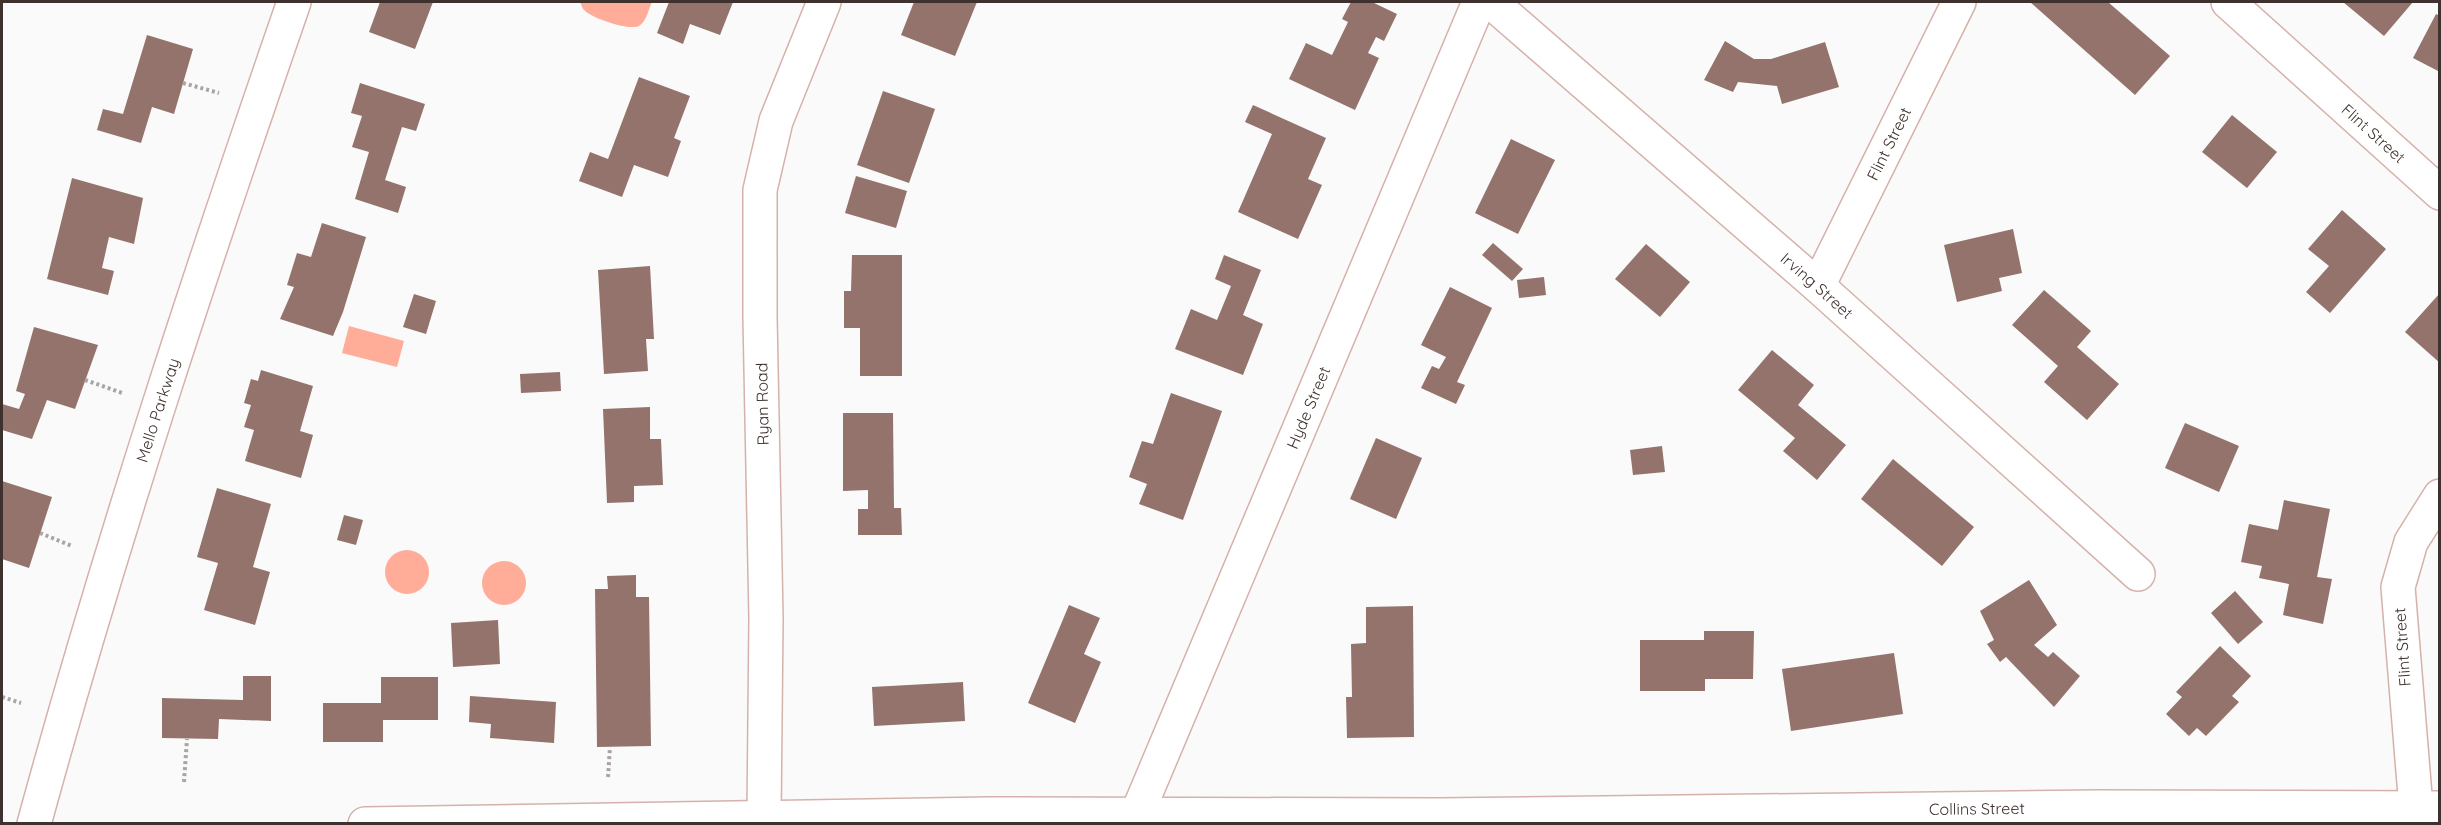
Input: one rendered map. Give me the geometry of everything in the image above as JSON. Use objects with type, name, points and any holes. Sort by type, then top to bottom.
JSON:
[{"type":"street","name":"Mello Parkway","points":[[34,824],[76,670],[142,456],[294,2]]},
{"type":"street","name":"Ryan Road","points":[[764,817],[766,618],[760,356],[760,190],[776,121],[824,2]]},
{"type":"street","name":"Hyde Street","points":[[1137,814],[1479,2]]},
{"type":"street","name":"Irving Street","points":[[1491,2],[1818,286],[2138,574]]},
{"type":"street","name":"Flint Street","points":[[1818,286],[1959,2]]},
{"type":"street","name":"Flint Street","points":[[2228,2],[2439,193]]},
{"type":"street","name":"Flint Street","points":[[2428,808],[2398,587],[2411,542],[2439,496]]},
{"type":"street","name":"Collins Street","points":[[364,824],[764,817],[1137,814],[1440,815],[2097,807],[2428,808]]},
{"type":"path","points":[[183,83],[219,93]]},
{"type":"path","points":[[85,380],[122,393]]},
{"type":"path","points":[[40,534],[72,546]]},
{"type":"path","points":[[2,697],[21,703]]},
{"type":"path","points":[[184,782],[187,739]]},
{"type":"path","points":[[608,777],[610,747]]},
{"type":"shaded area","points":[[580,2],[652,2],[644,21],[639,26],[627,27],[594,17],[584,10]]},
{"type":"shaded area","points":[[349,326],[404,341],[397,367],[342,353]]},
{"type":"shaded area","points":[[407,550],[422,557],[429,572],[422,587],[407,594],[392,587],[385,572],[392,557]]},
{"type":"shaded area","points":[[504,561],[519,568],[526,583],[519,598],[504,605],[489,598],[482,583],[489,568]]},
{"type":"building","points":[[380,2],[433,2],[415,49],[369,32]]},
{"type":"building","points":[[669,2],[733,2],[720,35],[690,24],[683,44],[657,33]]},
{"type":"building","points":[[914,2],[977,2],[955,56],[901,35]]},
{"type":"building","points":[[1351,2],[1372,2],[1397,14],[1384,41],[1376,37],[1368,53],[1379,58],[1355,110],[1289,79],[1306,43],[1332,55],[1348,22],[1342,19]]},
{"type":"building","points":[[2030,2],[2108,2],[2170,56],[2135,95]]},
{"type":"building","points":[[2343,2],[2413,2],[2384,36]]},
{"type":"building","points":[[2436,14],[2440,16],[2440,72],[2413,58]]},
{"type":"building","points":[[147,35],[193,49],[174,114],[152,107],[141,143],[97,130],[103,109],[123,114]]},
{"type":"building","points":[[1725,41],[1754,59],[1771,59],[1825,42],[1839,87],[1782,104],[1777,86],[1738,82],[1733,92],[1704,80]]},
{"type":"building","points":[[639,77],[690,96],[674,138],[681,141],[668,177],[634,165],[622,197],[579,181],[590,152],[608,159]]},
{"type":"building","points":[[360,83],[425,104],[416,131],[402,127],[385,180],[406,187],[398,213],[355,199],[369,152],[352,147],[362,116],[351,113]]},
{"type":"building","points":[[883,91],[935,109],[909,183],[857,165]]},
{"type":"building","points":[[1253,105],[1326,138],[1308,179],[1322,185],[1298,239],[1238,212],[1272,134],[1245,122]]},
{"type":"building","points":[[2232,115],[2277,152],[2247,188],[2202,152]]},
{"type":"building","points":[[1511,139],[1555,160],[1518,234],[1475,213]]},
{"type":"building","points":[[856,176],[907,191],[896,228],[845,213]]},
{"type":"building","points":[[72,178],[143,198],[134,244],[109,237],[102,268],[114,271],[108,295],[47,279]]},
{"type":"building","points":[[2342,210],[2386,249],[2330,313],[2306,292],[2329,266],[2308,249]]},
{"type":"building","points":[[322,223],[366,237],[343,312],[333,336],[280,319],[294,287],[287,285],[297,253],[311,257]]},
{"type":"building","points":[[2013,229],[2022,273],[1999,278],[2002,291],[1957,302],[1944,245]]},
{"type":"building","points":[[1493,243],[1523,269],[1512,281],[1482,255]]},
{"type":"building","points":[[1646,244],[1690,282],[1660,317],[1615,279]]},
{"type":"building","points":[[852,255],[902,255],[902,376],[860,376],[860,328],[844,328],[844,291],[851,291]]},
{"type":"building","points":[[1224,255],[1261,270],[1243,315],[1263,324],[1243,375],[1175,349],[1191,309],[1217,320],[1231,286],[1215,279]]},
{"type":"building","points":[[650,266],[654,339],[646,339],[648,371],[604,374],[598,270]]},
{"type":"building","points":[[1544,277],[1546,295],[1519,298],[1517,280]]},
{"type":"building","points":[[1450,287],[1492,308],[1457,382],[1465,385],[1456,404],[1421,388],[1432,366],[1439,369],[1446,357],[1421,345]]},
{"type":"building","points":[[2044,290],[2091,331],[2077,347],[2119,384],[2087,420],[2044,382],[2058,366],[2012,325]]},
{"type":"building","points":[[2440,293],[2440,363],[2405,332]]},
{"type":"building","points":[[414,294],[436,301],[426,334],[403,327]]},
{"type":"building","points":[[34,327],[98,345],[75,409],[47,400],[32,439],[2,430],[2,404],[19,409],[25,394],[16,391]]},
{"type":"building","points":[[1772,350],[1814,385],[1798,405],[1846,445],[1817,480],[1783,451],[1795,438],[1738,390]]},
{"type":"building","points":[[261,370],[313,386],[300,431],[313,435],[301,478],[245,461],[254,430],[244,427],[251,405],[244,403],[251,379],[258,381]]},
{"type":"building","points":[[560,372],[561,391],[521,393],[520,374]]},
{"type":"building","points":[[1171,393],[1222,411],[1183,520],[1139,504],[1147,484],[1129,477],[1142,441],[1153,444]]},
{"type":"building","points":[[650,407],[650,439],[661,439],[663,485],[634,486],[634,502],[607,503],[603,409]]},
{"type":"building","points":[[843,413],[893,413],[894,508],[901,508],[902,535],[858,535],[858,509],[868,509],[868,490],[843,491]]},
{"type":"building","points":[[2185,423],[2239,446],[2219,492],[2165,468]]},
{"type":"building","points":[[1376,438],[1422,458],[1396,519],[1350,499]]},
{"type":"building","points":[[1662,446],[1665,472],[1633,475],[1630,450]]},
{"type":"building","points":[[1893,459],[1974,527],[1942,566],[1861,499]]},
{"type":"building","points":[[2,481],[52,497],[29,568],[2,559]]},
{"type":"building","points":[[217,488],[271,504],[253,567],[270,572],[255,625],[204,610],[218,563],[197,557]]},
{"type":"building","points":[[2284,500],[2330,509],[2317,577],[2332,579],[2323,624],[2283,615],[2289,584],[2259,578],[2262,566],[2241,562],[2249,524],[2278,530]]},
{"type":"building","points":[[344,515],[363,520],[356,545],[337,540]]},
{"type":"building","points":[[636,575],[636,597],[649,597],[651,746],[597,747],[595,589],[608,589],[607,576]]},
{"type":"building","points":[[2029,580],[2057,625],[2034,645],[2048,657],[2053,652],[2080,676],[2054,707],[2006,657],[2000,662],[1987,644],[1994,640],[1980,611]]},
{"type":"building","points":[[2235,591],[2263,622],[2238,644],[2211,613]]},
{"type":"building","points":[[1069,605],[1100,618],[1084,654],[1101,662],[1075,723],[1028,703]]},
{"type":"building","points":[[1413,606],[1414,737],[1347,738],[1346,697],[1352,697],[1351,644],[1366,643],[1366,607]]},
{"type":"building","points":[[498,620],[500,664],[453,667],[451,623]]},
{"type":"building","points":[[1704,631],[1754,631],[1753,679],[1705,679],[1705,691],[1640,691],[1640,640],[1704,640]]},
{"type":"building","points":[[2220,646],[2251,676],[2232,696],[2239,702],[2206,736],[2197,728],[2189,736],[2166,714],[2182,697],[2176,692]]},
{"type":"building","points":[[1894,653],[1903,714],[1791,731],[1782,669]]},
{"type":"building","points":[[243,676],[271,676],[271,721],[219,719],[218,739],[162,738],[162,698],[243,700]]},
{"type":"building","points":[[381,677],[438,677],[438,720],[383,720],[383,742],[323,742],[323,703],[381,703]]},
{"type":"building","points":[[963,682],[965,721],[874,726],[872,687]]},
{"type":"building","points":[[470,696],[556,702],[554,743],[490,738],[491,724],[469,722]]}]
